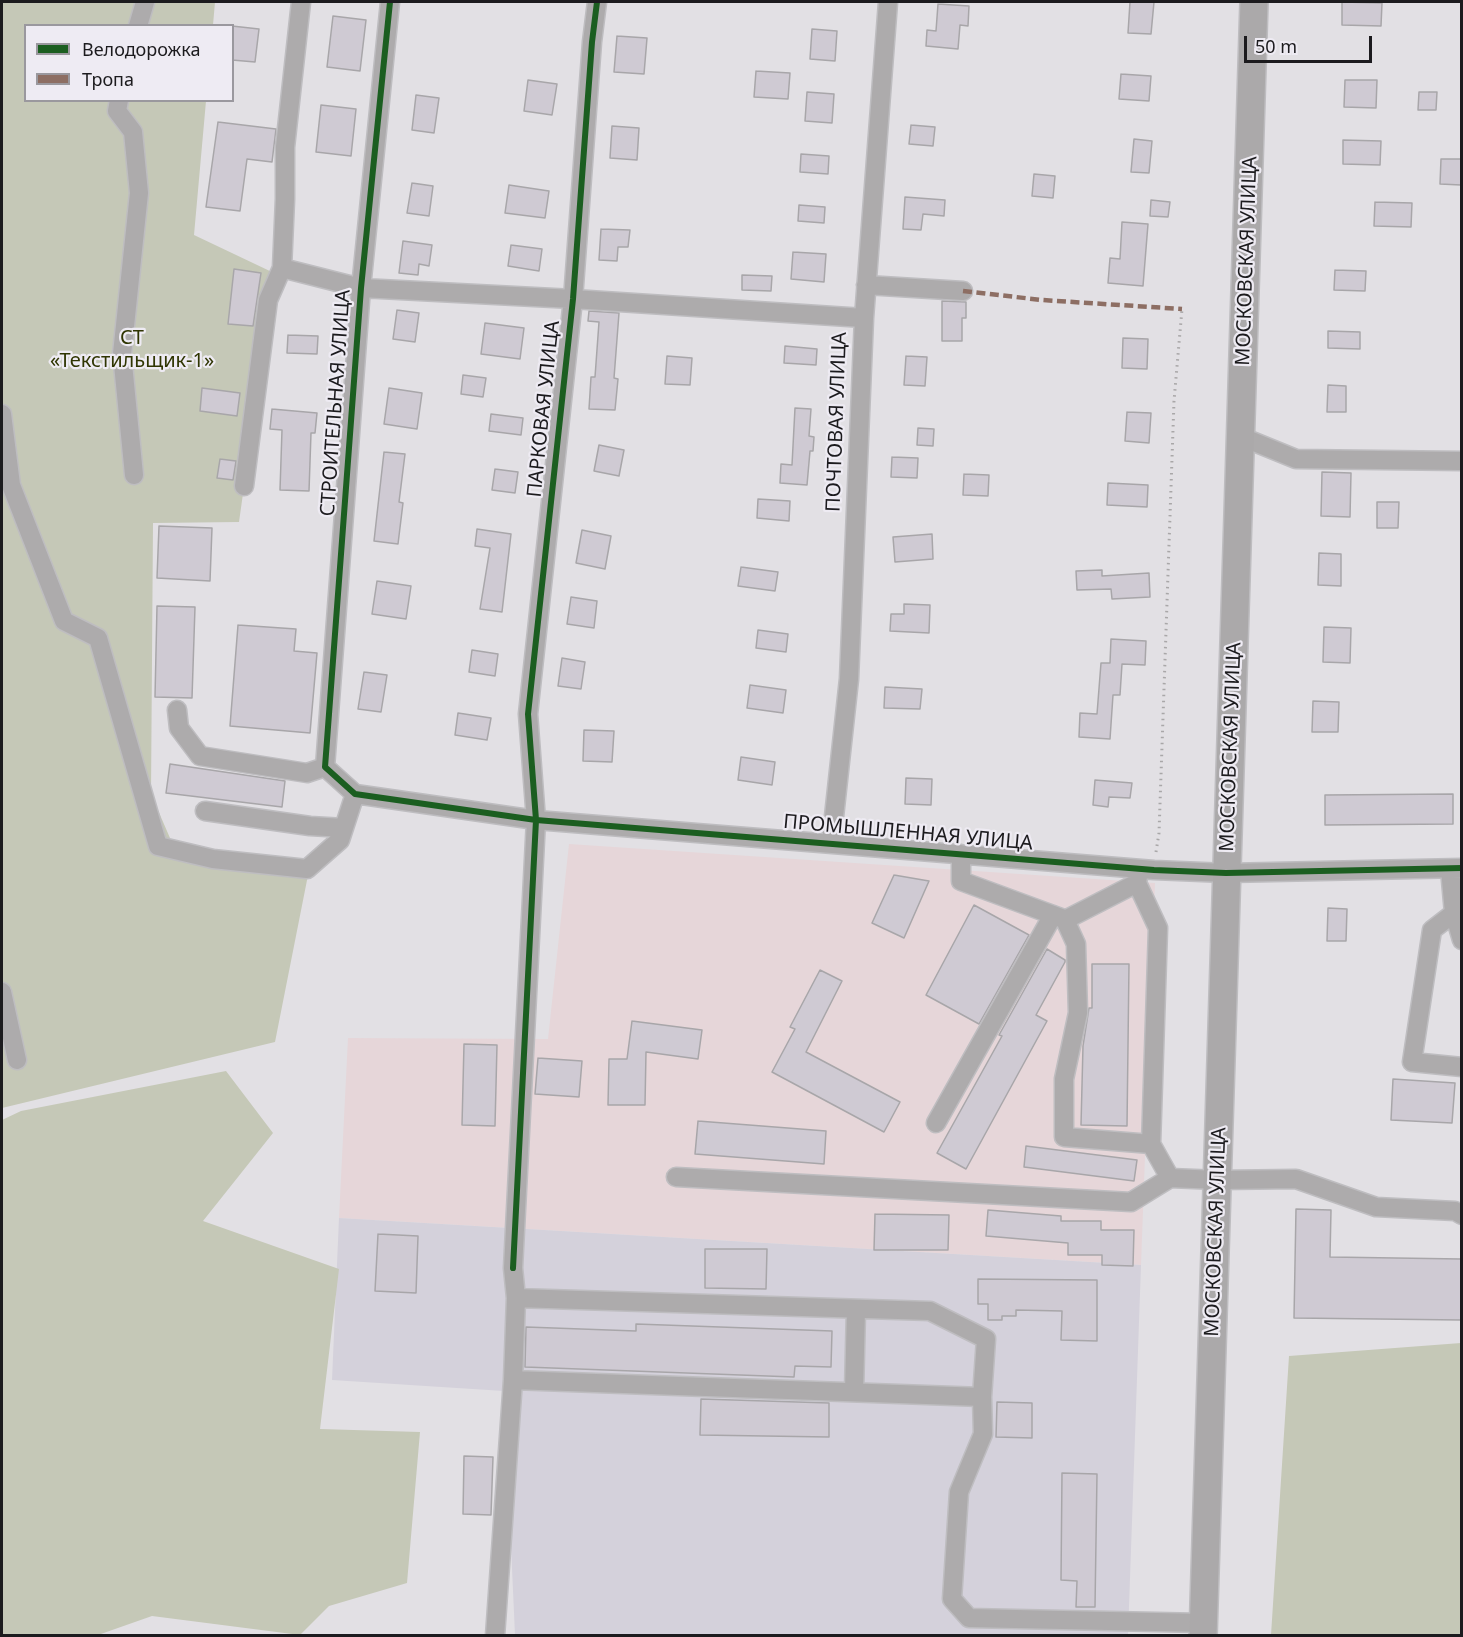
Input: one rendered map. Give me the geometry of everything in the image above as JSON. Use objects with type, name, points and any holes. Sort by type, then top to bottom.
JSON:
[{"type":"highway","name":"МОСКОВСКАЯ УЛИЦА","points":[[1203,1629],[1254,2]]},
{"type":"street","points":[[139,24],[145,2]]},
{"type":"street","points":[[244,486],[268,300],[282,268],[285,147],[301,2]]},
{"type":"street","name":"СТРОИТЕЛЬНАЯ УЛИЦА","points":[[325,767],[361,288],[390,2]]},
{"type":"street","name":"ПАРКОВАЯ УЛИЦА","points":[[495,1635],[513,1380],[516,1298],[513,1269],[536,820],[528,714],[573,299],[597,2]]},
{"type":"street","name":"ПОЧТОВАЯ УЛИЦА","points":[[831,844],[849,679],[864,318],[888,2]]},
{"type":"street","points":[[119,102],[117,111],[133,132],[140,193],[122,354],[134,475]]},
{"type":"street","points":[[282,268],[361,288],[864,318]]},
{"type":"street","points":[[866,285],[963,291]]},
{"type":"street","points":[[2,414],[11,485],[64,621],[98,638],[158,846],[213,859],[307,869],[340,840],[355,794],[325,767],[307,773],[200,756],[179,728],[177,710]]},
{"type":"street","points":[[1242,437],[1296,459],[1461,461]]},
{"type":"street","name":"ПРОМЫШЛЕННАЯ УЛИЦА","points":[[355,794],[536,820],[961,854],[1144,874],[1456,868]]},
{"type":"street","points":[[206,811],[310,826],[344,828]]},
{"type":"street","points":[[961,854],[961,881],[1059,917],[1076,944],[1078,1013],[1064,1079],[1064,1137],[1151,1144]]},
{"type":"street","points":[[1456,868],[1454,913],[1461,940]]},
{"type":"street","points":[[936,1123],[1059,917],[1144,874],[1158,928],[1151,1144],[1170,1178]]},
{"type":"street","points":[[1454,913],[1432,930],[1412,1062],[1461,1067]]},
{"type":"street","points":[[2,992],[17,1060]]},
{"type":"street","points":[[676,1177],[1131,1202],[1170,1178],[1296,1179],[1376,1207],[1455,1211],[1461,1215]]},
{"type":"street","points":[[516,1298],[930,1311],[986,1339],[982,1396],[983,1434],[959,1492],[952,1599],[969,1618],[1203,1629]]},
{"type":"street","points":[[854,1392],[856,1309]]},
{"type":"street","points":[[513,1380],[982,1396]]},
{"type":"path","points":[[1144,874],[1158,833],[1174,401],[1182,309]]},
{"type":"shaded area","points":[[569,844],[1155,883],[1141,1265],[339,1218],[348,1038],[548,1039]]},
{"type":"shaded area","points":[[339,1218],[1141,1265],[1128,1635],[515,1635],[504,1391],[332,1380]]},
{"type":"green space","name":"СТ «Текстильщик-1»","points":[[2,2],[215,2],[213,24],[24,24],[24,102],[206,102],[194,235],[274,273],[239,522],[153,523],[151,794],[173,845],[310,865],[275,1042],[2,1108]]},
{"type":"green space","points":[[226,1071],[273,1133],[203,1221],[339,1269],[320,1429],[420,1432],[407,1583],[329,1606],[300,1635],[152,1616],[98,1635],[2,1635],[2,1120],[21,1111]]},
{"type":"green space","points":[[1461,1343],[1461,1635],[1271,1635],[1289,1356]]},
{"type":"building","points":[[1130,2],[1154,2],[1151,34],[1128,33]]},
{"type":"building","points":[[1342,2],[1382,3],[1381,26],[1342,25]]},
{"type":"building","points":[[938,4],[969,6],[968,26],[960,25],[958,49],[926,46],[927,30],[936,31]]},
{"type":"building","points":[[333,16],[366,20],[360,71],[327,67]]},
{"type":"building","points":[[234,26],[259,29],[255,62],[234,60]]},
{"type":"building","points":[[812,29],[837,31],[835,61],[810,59]]},
{"type":"building","points":[[617,36],[647,38],[644,74],[614,72]]},
{"type":"building","points":[[756,71],[790,73],[788,99],[754,97]]},
{"type":"building","points":[[1121,74],[1151,76],[1149,101],[1119,99]]},
{"type":"building","points":[[528,80],[557,84],[552,115],[524,111]]},
{"type":"building","points":[[1345,80],[1377,80],[1376,108],[1344,107]]},
{"type":"building","points":[[807,92],[834,94],[832,123],[805,121]]},
{"type":"building","points":[[1419,92],[1437,92],[1436,110],[1418,110]]},
{"type":"building","points":[[416,95],[439,98],[434,133],[412,130]]},
{"type":"building","points":[[321,105],[356,109],[351,156],[316,152]]},
{"type":"building","points":[[218,122],[276,129],[272,162],[247,159],[240,211],[206,207]]},
{"type":"building","points":[[911,125],[935,127],[933,146],[909,144]]},
{"type":"building","points":[[612,126],[639,128],[637,160],[610,158]]},
{"type":"building","points":[[1134,139],[1152,141],[1149,173],[1131,172]]},
{"type":"building","points":[[1343,140],[1381,141],[1380,165],[1343,164]]},
{"type":"building","points":[[801,154],[829,156],[828,174],[800,172]]},
{"type":"building","points":[[1441,159],[1461,159],[1461,185],[1440,184]]},
{"type":"building","points":[[1034,174],[1055,176],[1053,198],[1032,196]]},
{"type":"building","points":[[412,183],[433,186],[429,216],[407,213]]},
{"type":"building","points":[[509,185],[549,191],[545,218],[505,213]]},
{"type":"building","points":[[905,197],[945,200],[944,216],[923,214],[921,230],[903,229]]},
{"type":"building","points":[[1151,200],[1170,202],[1168,217],[1150,216]]},
{"type":"building","points":[[1375,202],[1412,203],[1411,227],[1374,226]]},
{"type":"building","points":[[799,205],[825,207],[824,223],[798,221]]},
{"type":"building","points":[[1122,222],[1148,224],[1143,286],[1108,283],[1110,258],[1120,259]]},
{"type":"building","points":[[601,229],[630,230],[628,247],[618,247],[617,261],[599,260]]},
{"type":"building","points":[[403,241],[432,245],[429,266],[419,264],[418,275],[399,273]]},
{"type":"building","points":[[511,245],[542,249],[539,271],[508,266]]},
{"type":"building","points":[[793,252],[826,254],[824,282],[791,279]]},
{"type":"building","points":[[234,269],[261,273],[253,326],[228,324]]},
{"type":"building","points":[[1335,270],[1366,271],[1365,291],[1334,290]]},
{"type":"building","points":[[742,275],[772,276],[771,291],[742,290]]},
{"type":"building","points":[[942,301],[966,302],[966,318],[962,318],[962,341],[942,341]]},
{"type":"building","points":[[397,310],[419,313],[415,342],[393,339]]},
{"type":"building","points":[[589,311],[619,313],[614,378],[618,379],[615,410],[589,409],[591,377],[595,377],[599,322],[588,321]]},
{"type":"building","points":[[485,323],[524,328],[520,359],[481,354]]},
{"type":"building","points":[[1328,331],[1360,332],[1360,349],[1328,348]]},
{"type":"building","points":[[288,335],[318,336],[317,354],[287,353]]},
{"type":"building","points":[[1123,338],[1148,339],[1147,369],[1122,368]]},
{"type":"building","points":[[785,346],[817,349],[816,365],[784,363]]},
{"type":"building","points":[[667,356],[692,358],[690,385],[665,384]]},
{"type":"building","points":[[906,356],[927,357],[925,386],[904,385]]},
{"type":"building","points":[[463,375],[486,378],[483,397],[461,394]]},
{"type":"building","points":[[1328,385],[1346,386],[1346,412],[1327,412]]},
{"type":"building","points":[[202,388],[240,393],[237,416],[200,411]]},
{"type":"building","points":[[389,388],[422,393],[417,429],[384,424]]},
{"type":"building","points":[[795,408],[811,409],[809,436],[814,437],[813,451],[810,451],[807,485],[780,483],[781,464],[792,465]]},
{"type":"building","points":[[272,409],[317,413],[315,433],[311,433],[309,491],[280,490],[282,430],[270,429]]},
{"type":"building","points":[[1127,412],[1151,413],[1149,443],[1125,441]]},
{"type":"building","points":[[491,414],[523,418],[521,435],[489,431]]},
{"type":"building","points":[[918,428],[934,429],[933,446],[917,445]]},
{"type":"building","points":[[599,445],[624,450],[619,476],[594,471]]},
{"type":"building","points":[[384,452],[405,454],[399,502],[403,503],[398,544],[374,541]]},
{"type":"building","points":[[892,457],[918,458],[917,478],[891,477]]},
{"type":"building","points":[[220,459],[236,461],[233,480],[217,478]]},
{"type":"building","points":[[495,469],[518,472],[515,493],[492,490]]},
{"type":"building","points":[[1322,472],[1351,473],[1350,517],[1321,516]]},
{"type":"building","points":[[964,474],[989,475],[988,496],[963,495]]},
{"type":"building","points":[[1108,483],[1148,485],[1147,507],[1107,505]]},
{"type":"building","points":[[758,499],[790,501],[789,521],[757,518]]},
{"type":"building","points":[[1377,502],[1399,502],[1398,528],[1377,528]]},
{"type":"building","points":[[159,526],[212,528],[210,581],[157,578]]},
{"type":"building","points":[[477,529],[511,534],[502,612],[480,609],[490,548],[475,546]]},
{"type":"building","points":[[582,530],[611,536],[605,569],[576,563]]},
{"type":"building","points":[[932,534],[933,559],[895,562],[893,537]]},
{"type":"building","points":[[1319,553],[1341,554],[1341,586],[1318,585]]},
{"type":"building","points":[[741,567],[778,572],[775,591],[738,586]]},
{"type":"building","points":[[1102,570],[1102,576],[1149,573],[1150,597],[1112,599],[1111,589],[1077,590],[1076,571]]},
{"type":"building","points":[[377,581],[411,586],[406,619],[372,614]]},
{"type":"building","points":[[571,597],[597,601],[594,628],[567,624]]},
{"type":"building","points":[[904,604],[930,605],[929,633],[890,631],[891,614],[904,614]]},
{"type":"building","points":[[157,606],[195,607],[192,698],[155,697]]},
{"type":"building","points":[[238,625],[296,629],[294,651],[317,653],[310,733],[230,726]]},
{"type":"building","points":[[1324,627],[1351,628],[1350,663],[1323,662]]},
{"type":"building","points":[[758,630],[788,634],[786,652],[756,648]]},
{"type":"building","points":[[1111,639],[1146,641],[1145,665],[1122,664],[1120,695],[1113,695],[1110,739],[1079,737],[1080,713],[1097,714],[1101,663],[1110,663]]},
{"type":"building","points":[[472,650],[498,654],[495,676],[469,672]]},
{"type":"building","points":[[562,658],[585,662],[581,689],[558,686]]},
{"type":"building","points":[[364,672],[387,675],[381,712],[358,709]]},
{"type":"building","points":[[750,685],[786,690],[783,713],[747,708]]},
{"type":"building","points":[[885,687],[922,689],[920,709],[884,708]]},
{"type":"building","points":[[1313,701],[1339,702],[1338,732],[1312,732]]},
{"type":"building","points":[[458,713],[491,718],[487,740],[455,735]]},
{"type":"building","points":[[584,730],[614,731],[612,762],[583,761]]},
{"type":"building","points":[[741,757],[775,762],[772,785],[738,780]]},
{"type":"building","points":[[170,764],[285,781],[282,807],[166,793]]},
{"type":"building","points":[[906,778],[932,779],[931,805],[905,804]]},
{"type":"building","points":[[1095,780],[1132,783],[1130,798],[1109,797],[1108,807],[1093,805]]},
{"type":"building","points":[[1453,794],[1453,824],[1325,825],[1325,795]]},
{"type":"building","points":[[894,875],[929,881],[904,938],[872,923]]},
{"type":"building","points":[[974,905],[1029,935],[979,1024],[926,995]]},
{"type":"building","points":[[1328,908],[1347,909],[1346,941],[1327,941]]},
{"type":"building","points":[[1047,949],[1065,962],[1036,1015],[1047,1021],[966,1169],[937,1153]]},
{"type":"building","points":[[1092,964],[1129,964],[1127,1126],[1081,1125],[1083,1046],[1089,1008],[1092,1008]]},
{"type":"building","points":[[820,970],[842,981],[806,1052],[900,1102],[884,1132],[772,1072],[795,1029],[790,1027]]},
{"type":"building","points":[[632,1021],[702,1030],[698,1059],[646,1052],[645,1105],[608,1105],[609,1059],[627,1059]]},
{"type":"building","points":[[464,1044],[497,1045],[495,1126],[462,1125]]},
{"type":"building","points":[[538,1058],[582,1061],[579,1097],[535,1094]]},
{"type":"building","points":[[1393,1079],[1455,1083],[1452,1123],[1391,1120]]},
{"type":"building","points":[[698,1121],[826,1131],[824,1164],[695,1154]]},
{"type":"building","points":[[1026,1146],[1137,1160],[1134,1181],[1024,1167]]},
{"type":"building","points":[[1296,1209],[1331,1210],[1330,1257],[1461,1259],[1461,1320],[1294,1318]]},
{"type":"building","points":[[988,1210],[1061,1216],[1061,1221],[1101,1221],[1101,1230],[1134,1230],[1133,1266],[1102,1265],[1102,1255],[1068,1255],[1068,1243],[986,1236]]},
{"type":"building","points":[[875,1214],[949,1215],[948,1250],[874,1250]]},
{"type":"building","points":[[378,1234],[418,1236],[416,1293],[375,1291]]},
{"type":"building","points":[[705,1249],[767,1249],[766,1289],[705,1288]]},
{"type":"building","points":[[978,1279],[1097,1280],[1097,1341],[1061,1340],[1062,1311],[1016,1310],[1016,1316],[1002,1316],[1002,1320],[988,1320],[988,1304],[978,1304]]},
{"type":"building","points":[[636,1324],[832,1331],[831,1367],[795,1366],[794,1377],[525,1367],[526,1327],[636,1331]]},
{"type":"building","points":[[701,1399],[829,1403],[829,1437],[700,1435]]},
{"type":"building","points":[[997,1402],[1032,1403],[1032,1438],[996,1437]]},
{"type":"building","points":[[464,1456],[493,1457],[491,1515],[463,1514]]},
{"type":"building","points":[[1062,1473],[1097,1474],[1095,1607],[1076,1607],[1077,1581],[1061,1580]]},
{"type":"marked path","points":[[963,291],[1042,300],[1182,309]]},
{"type":"cycle path","points":[[390,2],[361,288],[325,767],[355,794],[536,820],[1154,870],[1226,873],[1462,868]]},
{"type":"cycle path","points":[[513,1268],[536,820],[528,714],[573,299],[597,2]]}]
